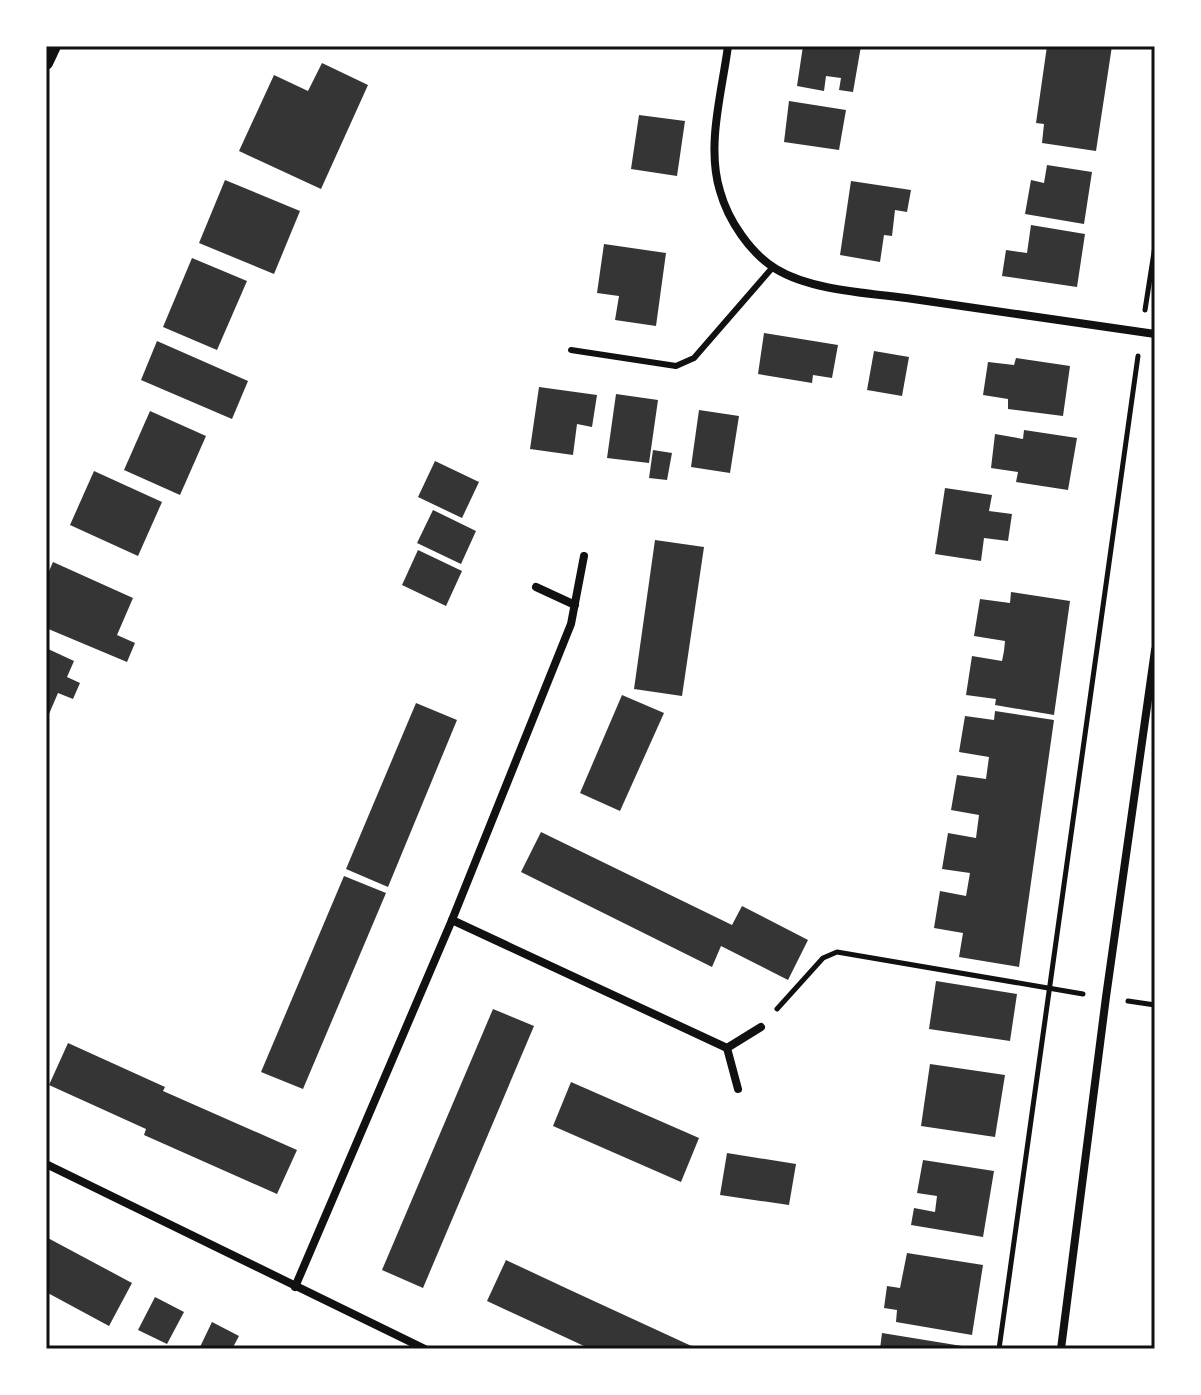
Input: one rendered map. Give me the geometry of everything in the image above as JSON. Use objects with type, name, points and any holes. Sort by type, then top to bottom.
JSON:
[{"type":"street","points":[[46,63],[54,46]]},
{"type":"street","points":[[728,46],[715,141],[716,175],[721,195],[735,224],[753,248],[773,267],[790,276],[831,287],[1155,334]]},
{"type":"street","points":[[295,1287],[452,920],[571,624],[584,556]]},
{"type":"street","points":[[536,587],[575,605]]},
{"type":"street","points":[[1061,1349],[1155,650]]},
{"type":"street","points":[[452,920],[727,1048]]},
{"type":"street","points":[[727,1048],[761,1027]]},
{"type":"street","points":[[727,1048],[738,1089]]},
{"type":"street","points":[[46,1164],[425,1349]]},
{"type":"lane","points":[[571,350],[676,366],[694,358],[773,267]]},
{"type":"path","points":[[999,1349],[1155,246]]},
{"type":"path","points":[[761,1027],[823,958],[837,952],[1155,1005]]},
{"type":"building","points":[[803,46],[861,46],[853,92],[839,90],[841,78],[826,76],[824,91],[797,86]]},
{"type":"building","points":[[1047,46],[1112,46],[1096,151],[1042,143],[1044,124],[1036,123]]},
{"type":"building","points":[[322,63],[368,85],[321,189],[239,151],[274,75],[308,91]]},
{"type":"building","points":[[789,101],[846,110],[839,150],[784,142]]},
{"type":"building","points":[[639,115],[685,121],[677,176],[631,169]]},
{"type":"building","points":[[1047,165],[1092,172],[1084,224],[1025,214],[1031,180],[1044,183]]},
{"type":"building","points":[[225,180],[300,211],[274,274],[199,243]]},
{"type":"building","points":[[851,181],[911,190],[907,212],[895,210],[892,236],[884,235],[880,262],[840,255]]},
{"type":"building","points":[[1031,225],[1085,234],[1077,287],[1002,276],[1006,250],[1027,253]]},
{"type":"building","points":[[604,244],[666,253],[656,326],[615,320],[619,296],[597,293]]},
{"type":"building","points":[[192,258],[247,281],[217,350],[163,327]]},
{"type":"building","points":[[764,333],[838,345],[832,378],[813,375],[812,383],[758,374]]},
{"type":"building","points":[[157,341],[248,381],[232,419],[141,380]]},
{"type":"building","points":[[874,351],[909,357],[902,396],[867,390]]},
{"type":"building","points":[[1016,358],[1070,366],[1063,416],[1008,409],[1008,399],[983,395],[988,362],[1014,365]]},
{"type":"building","points":[[539,387],[597,395],[592,427],[577,424],[573,455],[530,449]]},
{"type":"building","points":[[616,394],[658,400],[649,463],[607,458]]},
{"type":"building","points":[[699,410],[739,416],[730,473],[691,467]]},
{"type":"building","points":[[150,411],[206,436],[180,495],[124,470]]},
{"type":"building","points":[[1024,430],[1077,438],[1068,490],[1016,482],[1018,472],[991,468],[995,434],[1023,439]]},
{"type":"building","points":[[653,450],[672,453],[667,480],[649,478]]},
{"type":"building","points":[[435,461],[479,482],[462,518],[418,497]]},
{"type":"building","points":[[94,471],[162,502],[138,556],[70,525]]},
{"type":"building","points":[[945,488],[992,495],[989,511],[1012,514],[1008,541],[984,538],[981,561],[935,554]]},
{"type":"building","points":[[433,510],[476,531],[461,564],[417,543]]},
{"type":"building","points":[[655,540],[704,547],[682,696],[634,689]]},
{"type":"building","points":[[418,550],[462,571],[446,606],[402,585]]},
{"type":"building","points":[[53,562],[133,598],[117,635],[135,643],[127,662],[46,628],[46,578]]},
{"type":"building","points":[[1011,592],[1070,601],[1054,715],[995,705],[996,699],[966,695],[972,656],[1002,661],[1004,651],[1005,641],[974,636],[980,599],[1010,603]]},
{"type":"building","points":[[46,648],[74,661],[67,677],[80,683],[73,699],[58,693],[46,721]]},
{"type":"building","points":[[622,695],[664,713],[620,811],[580,793]]},
{"type":"building","points":[[416,703],[457,720],[388,887],[346,869]]},
{"type":"building","points":[[995,711],[1054,720],[1019,967],[959,957],[963,933],[934,928],[940,891],[966,896],[970,873],[942,869],[948,833],[976,838],[979,815],[951,810],[957,775],[986,779],[989,757],[959,752],[965,716],[994,720]]},
{"type":"building","points":[[541,832],[732,925],[742,906],[808,940],[788,980],[721,946],[712,967],[521,872]]},
{"type":"building","points":[[344,876],[386,893],[303,1089],[261,1072]]},
{"type":"building","points":[[936,981],[1017,994],[1010,1041],[929,1029]]},
{"type":"building","points":[[493,1009],[534,1026],[423,1288],[382,1270]]},
{"type":"building","points":[[68,1043],[165,1087],[163,1091],[297,1150],[277,1194],[144,1135],[146,1129],[49,1085]]},
{"type":"building","points":[[930,1064],[1005,1075],[995,1137],[921,1126]]},
{"type":"building","points":[[571,1082],[699,1138],[681,1182],[553,1126]]},
{"type":"building","points":[[727,1153],[796,1164],[789,1205],[720,1195]]},
{"type":"building","points":[[923,1160],[994,1171],[983,1237],[911,1225],[914,1208],[935,1212],[937,1196],[917,1193]]},
{"type":"building","points":[[46,1237],[132,1283],[109,1326],[46,1292]]},
{"type":"building","points":[[907,1253],[983,1265],[972,1335],[896,1322],[897,1310],[884,1308],[887,1286],[900,1288]]},
{"type":"building","points":[[506,1260],[698,1349],[590,1349],[487,1301]]},
{"type":"building","points":[[155,1297],[184,1312],[167,1344],[138,1330]]},
{"type":"building","points":[[212,1322],[239,1336],[232,1349],[199,1349]]},
{"type":"building","points":[[882,1333],[968,1347],[968,1349],[880,1349]]}]
